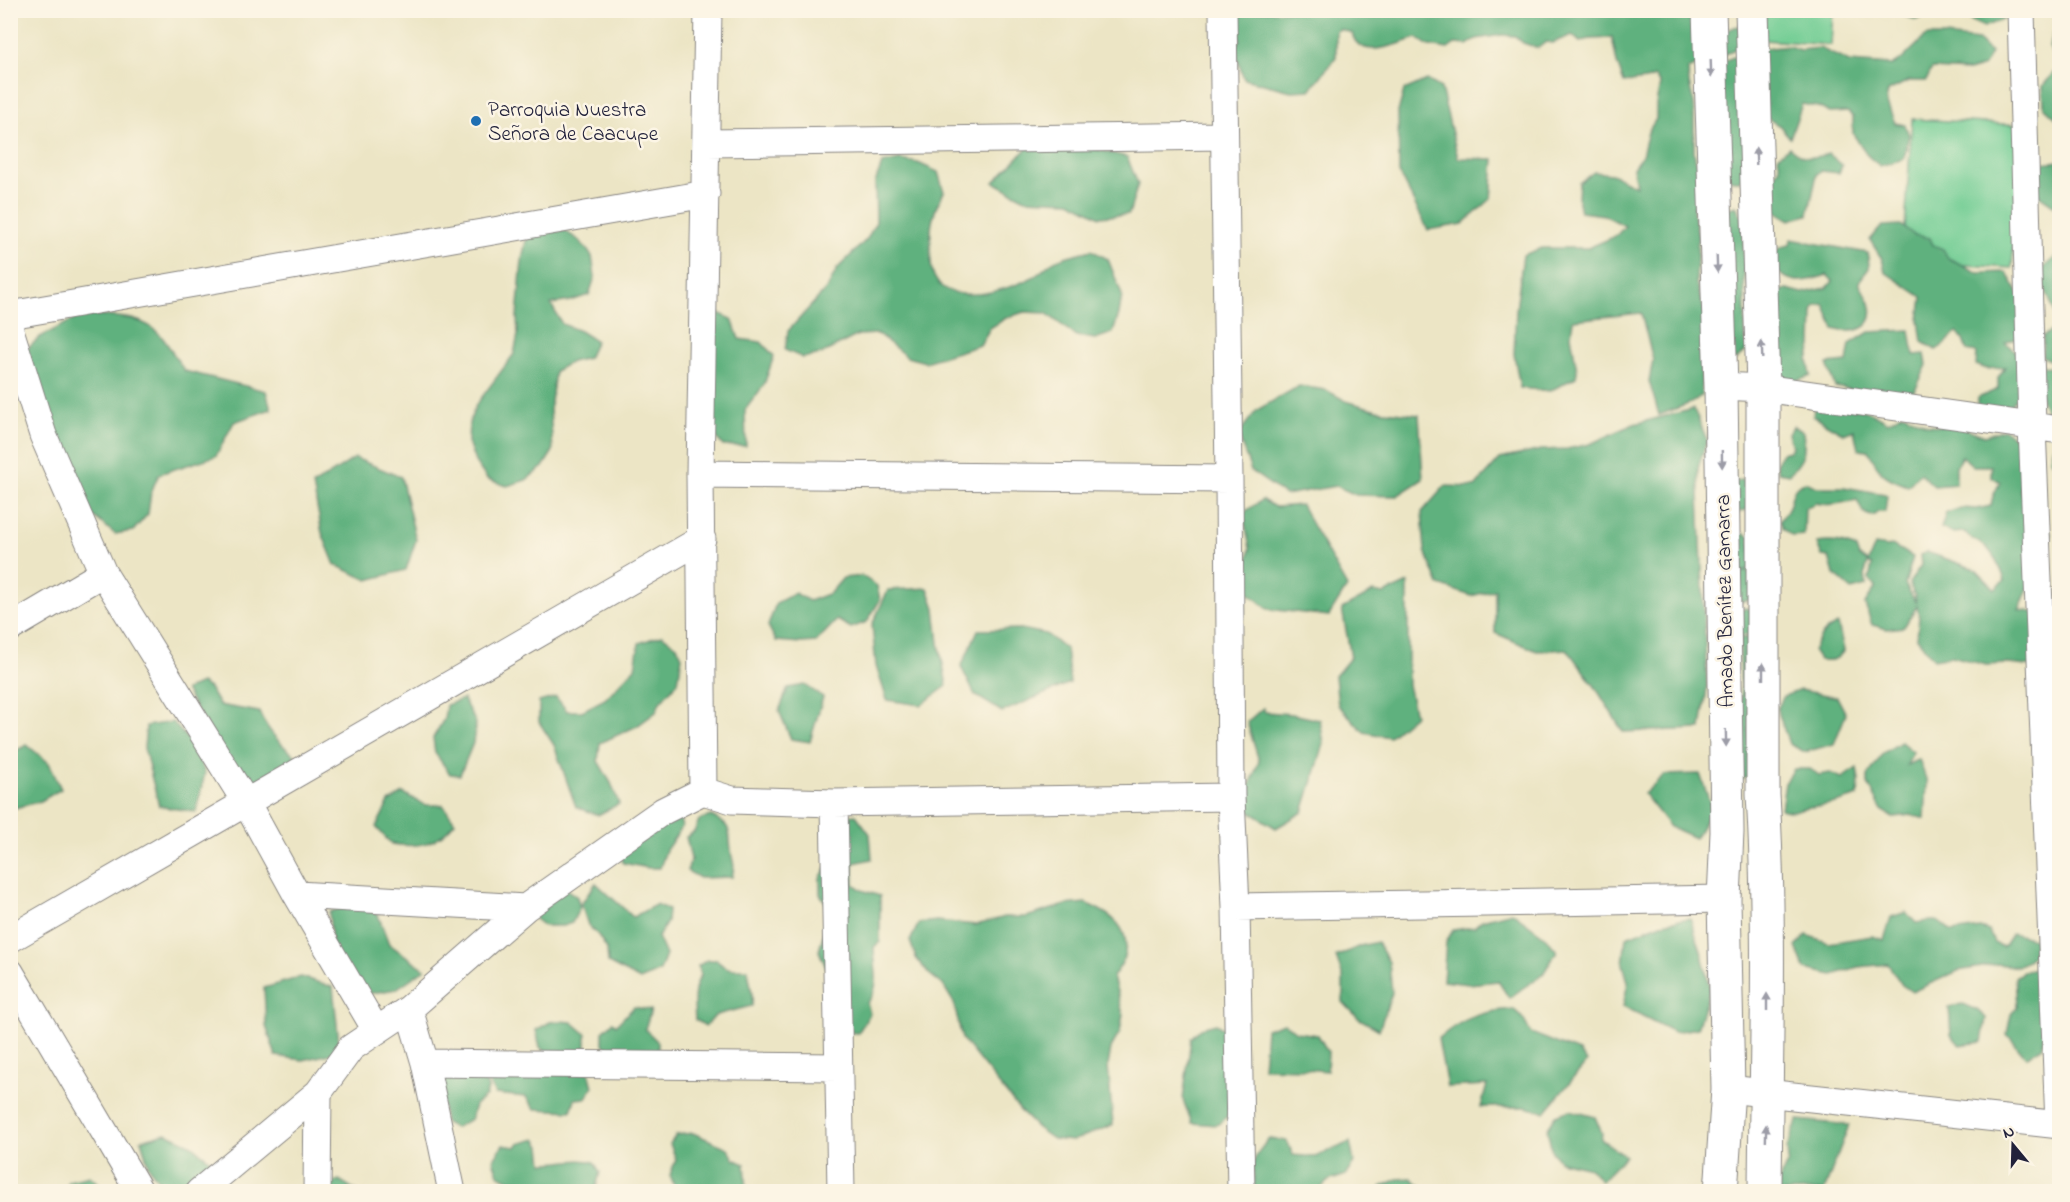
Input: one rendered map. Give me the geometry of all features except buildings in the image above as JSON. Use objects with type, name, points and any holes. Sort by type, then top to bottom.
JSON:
[{"type":"main road","name":"Amado Benítez Gamarra","points":[[1709,10],[1721,386],[1727,832],[1724,899],[1728,1089],[1721,1191]]},
{"type":"main road","name":"Amado Benítez Gamarra","points":[[1752,10],[1763,388],[1763,795],[1766,847],[1765,1191]]},
{"type":"street","points":[[703,791],[700,474],[708,10]]},
{"type":"street","points":[[1223,10],[1231,797],[1236,907],[1241,1191]]},
{"type":"street","points":[[1728,1089],[2059,1125],[2032,426],[2022,10]]},
{"type":"street","points":[[707,143],[1224,136]]},
{"type":"street","points":[[10,315],[706,194]]},
{"type":"street","points":[[10,330],[43,435],[103,573],[247,804],[376,1030]]},
{"type":"street","points":[[1721,386],[1763,388],[2060,430]]},
{"type":"street","points":[[700,474],[1229,479]]},
{"type":"street","points":[[10,939],[702,539]]},
{"type":"street","points":[[10,628],[103,573]]},
{"type":"street","points":[[198,1191],[318,1093],[351,1048],[409,1009],[525,908],[663,811],[703,791],[732,800],[834,803],[1231,797]]},
{"type":"street","points":[[834,803],[841,1191]]},
{"type":"street","points":[[297,894],[525,908]]},
{"type":"street","points":[[1236,907],[1724,899]]},
{"type":"street","points":[[10,972],[140,1191]]},
{"type":"street","points":[[409,1009],[425,1063],[452,1191]]},
{"type":"street","points":[[425,1063],[838,1067]]},
{"type":"street","points":[[317,1191],[318,1093]]},
{"type":"green space","points":[[1229,11],[1692,11],[1698,27],[1699,64],[1688,69],[1694,104],[1694,152],[1700,183],[1693,210],[1698,235],[1696,283],[1710,330],[1700,352],[1702,395],[1691,403],[1659,415],[1649,381],[1653,360],[1641,313],[1573,320],[1571,335],[1576,377],[1550,391],[1520,388],[1514,354],[1516,310],[1523,255],[1542,248],[1588,248],[1616,236],[1625,226],[1604,215],[1581,212],[1578,197],[1579,183],[1594,172],[1612,174],[1636,186],[1633,168],[1642,155],[1648,132],[1656,119],[1660,84],[1655,77],[1624,83],[1612,37],[1580,42],[1572,35],[1552,43],[1546,42],[1538,48],[1523,43],[1515,36],[1502,35],[1476,39],[1467,45],[1455,44],[1448,49],[1429,46],[1417,38],[1389,47],[1370,49],[1356,42],[1352,33],[1340,29],[1336,31],[1336,57],[1310,90],[1291,91],[1244,79],[1234,49],[1240,40]]},
{"type":"green space","points":[[1766,11],[1833,11],[1831,45],[1764,40]]},
{"type":"green space","points":[[1894,11],[1934,11],[1917,20]]},
{"type":"green space","points":[[1964,11],[2008,11],[2005,19],[1984,27],[1971,21]]},
{"type":"green space","points":[[2059,25],[2059,65],[2049,47],[2056,27]]},
{"type":"green space","points":[[1738,26],[1743,45],[1723,55],[1723,31]]},
{"type":"green space","points":[[1926,36],[1978,40],[1991,53],[1984,66],[1969,71],[1932,69],[1926,81],[1908,81],[1888,91],[1886,101],[1895,123],[1905,125],[1909,135],[1904,159],[1880,166],[1869,157],[1853,134],[1853,117],[1848,112],[1830,113],[1818,107],[1802,104],[1790,138],[1780,126],[1767,118],[1747,173],[1740,181],[1734,181],[1714,169],[1724,61],[1733,57],[1745,61],[1761,49],[1789,46],[1800,50],[1820,48],[1849,62],[1892,65],[1900,61]]},
{"type":"green space","points":[[2060,72],[2059,121],[2044,107],[2043,86],[2053,73]]},
{"type":"green space","points":[[1427,80],[1441,88],[1458,158],[1494,159],[1491,199],[1463,224],[1428,230],[1399,173],[1398,112],[1404,90]]},
{"type":"green space","points":[[1912,119],[2021,125],[2012,268],[1903,261]]},
{"type":"green space","points":[[1084,146],[1127,157],[1138,184],[1129,214],[1100,217],[1070,201],[1025,199],[994,182],[1028,147]]},
{"type":"green space","points":[[1789,147],[1808,157],[1829,154],[1842,165],[1839,173],[1821,171],[1817,174],[1808,215],[1790,220],[1772,209],[1772,176],[1780,168],[1778,156]]},
{"type":"green space","points":[[900,160],[918,163],[938,172],[944,192],[936,209],[932,226],[931,262],[935,278],[944,288],[957,293],[972,294],[1006,288],[1036,276],[1055,261],[1091,250],[1108,259],[1122,295],[1113,333],[1095,339],[1076,336],[1046,313],[1024,312],[1006,318],[990,328],[980,345],[925,362],[907,357],[878,334],[858,335],[821,354],[803,358],[785,350],[788,331],[828,287],[837,269],[867,239],[876,222],[875,183],[882,164]]},
{"type":"green space","points":[[2059,161],[2059,209],[2036,193],[2031,178],[2041,163]]},
{"type":"green space","points":[[1736,206],[1743,218],[1746,351],[1737,359],[1727,360],[1726,209]]},
{"type":"green space","points":[[1901,225],[1914,235],[1930,238],[1933,245],[1943,249],[1948,258],[1979,273],[2006,272],[2021,297],[2018,338],[2005,343],[2021,355],[2024,398],[2013,401],[2011,409],[2001,412],[1977,408],[1978,398],[1998,389],[1998,378],[2005,367],[1987,369],[1976,365],[1977,353],[1967,351],[1957,332],[1936,350],[1922,342],[1919,320],[1922,297],[1885,272],[1882,259],[1870,240],[1882,226]]},
{"type":"green space","points":[[544,231],[565,231],[580,241],[592,256],[595,277],[589,295],[551,304],[562,324],[596,341],[588,358],[571,362],[555,371],[550,410],[553,451],[543,467],[526,480],[507,486],[487,479],[475,462],[468,442],[469,423],[476,405],[514,354],[518,335],[517,317],[526,240]]},
{"type":"green space","points":[[1791,239],[1868,253],[1869,268],[1859,282],[1869,300],[1871,312],[1870,319],[1862,328],[1841,331],[1834,329],[1824,304],[1815,306],[1812,346],[1808,360],[1811,376],[1781,386],[1771,379],[1770,294],[1787,289],[1803,293],[1827,288],[1833,281],[1827,275],[1803,281],[1790,280],[1770,266],[1772,255],[1781,247],[1790,245]]},
{"type":"green space","points":[[2059,254],[2058,335],[2052,304],[2044,287],[2036,283],[2034,276]]},
{"type":"green space","points":[[716,312],[732,319],[739,339],[761,342],[774,356],[764,385],[745,410],[746,446],[723,446],[709,428],[706,327]]},
{"type":"green space","points":[[82,315],[114,316],[144,323],[161,336],[185,371],[266,391],[271,409],[234,422],[216,456],[159,474],[151,492],[148,514],[133,531],[115,534],[83,508],[26,350],[40,337]]},
{"type":"green space","points":[[1910,330],[1914,355],[1925,354],[1927,365],[1914,391],[1903,398],[1835,387],[1827,364],[1847,362],[1850,344],[1869,332]]},
{"type":"green space","points":[[2051,331],[2059,338],[2059,360],[2051,361],[2042,356],[2043,336]]},
{"type":"green space","points":[[2039,366],[2059,367],[2059,414],[2046,409],[2040,397]]},
{"type":"green space","points":[[1299,386],[1326,390],[1346,401],[1377,410],[1419,415],[1423,479],[1397,496],[1356,495],[1336,486],[1285,495],[1251,471],[1238,434],[1257,410]]},
{"type":"green space","points":[[1815,404],[1868,411],[1888,422],[1903,413],[1928,425],[1961,427],[1985,436],[2004,429],[2025,447],[2020,491],[2051,534],[2019,610],[2039,613],[2059,649],[2036,667],[2008,664],[1986,665],[1952,656],[1934,659],[1917,638],[1919,616],[1917,606],[1904,627],[1887,629],[1872,625],[1865,604],[1876,587],[1869,580],[1872,565],[1868,563],[1865,573],[1866,586],[1852,590],[1834,574],[1829,557],[1822,556],[1817,543],[1837,542],[1851,546],[1856,548],[1859,557],[1868,562],[1875,545],[1888,547],[1892,545],[1913,557],[1905,584],[1916,603],[1909,583],[1921,565],[1920,555],[1927,552],[1975,569],[1995,589],[2005,580],[1992,554],[1965,532],[1952,533],[1941,528],[1946,513],[1961,508],[1977,509],[1991,506],[2000,482],[1991,476],[1991,466],[1973,466],[1962,456],[1956,466],[1956,484],[1934,486],[1920,473],[1908,486],[1900,483],[1883,474],[1868,450],[1858,449],[1854,430],[1844,434],[1813,416]]},
{"type":"green space","points":[[1694,409],[1707,440],[1698,468],[1707,688],[1701,729],[1623,732],[1596,688],[1567,649],[1537,651],[1495,633],[1495,590],[1471,596],[1439,585],[1425,551],[1422,512],[1445,486],[1475,487],[1500,459],[1541,450],[1567,449],[1590,444],[1634,424]]},
{"type":"green space","points":[[1793,426],[1803,432],[1803,456],[1789,474],[1778,472],[1776,464],[1782,453],[1789,451],[1792,447],[1788,433]]},
{"type":"green space","points":[[2059,438],[2059,469],[2050,459],[2053,447]]},
{"type":"green space","points":[[355,458],[401,477],[416,540],[406,570],[368,580],[335,565],[322,533],[313,485]]},
{"type":"green space","points":[[1750,480],[1752,508],[1737,513],[1733,482]]},
{"type":"green space","points":[[1806,482],[1816,487],[1844,487],[1885,494],[1887,496],[1885,512],[1878,512],[1873,516],[1866,514],[1857,500],[1831,504],[1816,503],[1805,508],[1804,535],[1792,536],[1783,529],[1780,521],[1789,506],[1794,490],[1798,485]]},
{"type":"green space","points":[[1262,500],[1275,507],[1301,505],[1347,587],[1329,616],[1268,609],[1244,589],[1250,548],[1243,513]]},
{"type":"green space","points":[[1743,533],[1750,537],[1753,568],[1742,572],[1753,572],[1754,597],[1746,601],[1730,601],[1732,538]]},
{"type":"green space","points":[[862,576],[877,586],[880,600],[867,622],[851,628],[837,620],[816,642],[776,641],[768,626],[776,603],[795,593],[809,601],[830,593],[843,578]]},
{"type":"green space","points":[[1408,583],[1408,685],[1415,715],[1389,737],[1364,732],[1338,705],[1335,676],[1351,657],[1342,609],[1373,592],[1384,594]]},
{"type":"green space","points":[[928,588],[935,608],[947,686],[921,705],[887,700],[876,666],[872,625],[888,590]]},
{"type":"green space","points":[[1745,608],[1755,611],[1751,634],[1740,636],[1730,612]]},
{"type":"green space","points":[[1838,624],[1844,650],[1833,660],[1819,660],[1813,651],[1817,642],[1826,631]]},
{"type":"green space","points":[[1021,629],[1046,634],[1066,649],[1070,683],[1002,712],[975,695],[961,667],[978,630]]},
{"type":"green space","points":[[662,635],[677,646],[682,656],[678,682],[660,702],[656,712],[637,726],[600,743],[598,761],[611,783],[619,804],[598,815],[576,807],[554,745],[539,722],[539,702],[556,697],[567,711],[582,711],[605,699],[635,668],[639,643]]},
{"type":"green space","points":[[1740,638],[1749,638],[1749,777],[1742,779]]},
{"type":"green space","points":[[201,683],[209,688],[219,705],[259,712],[274,737],[296,756],[285,768],[259,782],[238,780],[185,690]]},
{"type":"green space","points":[[805,685],[823,697],[810,742],[791,739],[779,711],[788,688]]},
{"type":"green space","points":[[1800,690],[1837,697],[1846,714],[1834,744],[1805,752],[1789,744],[1777,709],[1784,696]]},
{"type":"green space","points":[[463,699],[476,723],[473,743],[460,775],[450,774],[435,753],[433,738],[444,719],[446,705]]},
{"type":"green space","points":[[1263,708],[1265,712],[1292,714],[1320,720],[1324,744],[1303,812],[1276,828],[1242,807],[1259,761],[1247,722]]},
{"type":"green space","points":[[173,722],[194,747],[205,773],[196,812],[159,806],[144,748],[146,726]]},
{"type":"green space","points":[[1901,742],[1913,752],[1907,765],[1919,759],[1927,782],[1925,819],[1912,815],[1893,817],[1882,810],[1868,784],[1868,776],[1883,753]]},
{"type":"green space","points":[[27,745],[49,763],[61,789],[41,801],[11,809],[11,753]]},
{"type":"green space","points":[[1857,768],[1858,796],[1823,806],[1793,811],[1781,809],[1785,783],[1794,769],[1810,769],[1819,775],[1830,773],[1842,778]]},
{"type":"green space","points":[[1700,774],[1712,809],[1695,838],[1670,827],[1644,794],[1664,775]]},
{"type":"green space","points":[[403,793],[425,805],[443,805],[455,822],[441,836],[426,843],[391,844],[376,827],[389,802]]},
{"type":"green space","points":[[856,815],[870,834],[872,859],[854,863],[854,884],[862,890],[880,896],[880,942],[874,947],[876,983],[872,997],[867,1003],[870,1014],[858,1033],[845,1032],[831,979],[819,951],[829,913],[827,904],[820,894],[820,878],[830,863],[846,816]]},
{"type":"green space","points":[[679,816],[682,827],[666,850],[660,868],[623,863],[620,852]]},
{"type":"green space","points":[[711,816],[728,829],[734,865],[732,877],[700,878],[687,871],[691,859],[686,837],[694,832],[699,820]]},
{"type":"green space","points":[[596,883],[633,917],[657,904],[668,910],[667,922],[658,937],[666,955],[660,971],[640,980],[608,963],[607,949],[588,925],[581,904]]},
{"type":"green space","points":[[562,886],[577,897],[580,907],[572,923],[563,926],[544,926],[535,919],[535,903]]},
{"type":"green space","points":[[1085,903],[1118,923],[1125,939],[1126,949],[1122,962],[1113,977],[1123,1014],[1120,1032],[1111,1048],[1108,1066],[1113,1125],[1072,1141],[1053,1139],[1037,1128],[962,1039],[954,1003],[943,985],[928,973],[916,958],[910,941],[919,923],[937,921],[976,925],[1005,917],[1026,917],[1065,905]]},
{"type":"green space","points":[[361,906],[378,915],[389,944],[425,969],[396,989],[361,995],[332,946],[329,912],[345,907]]},
{"type":"green space","points":[[1512,912],[1543,935],[1557,951],[1543,974],[1509,998],[1498,981],[1469,984],[1443,981],[1446,942],[1453,930],[1474,927],[1482,920]]},
{"type":"green space","points":[[1906,912],[1916,923],[1935,921],[1943,924],[1952,932],[1980,928],[1989,931],[1994,943],[2003,947],[2012,933],[2034,939],[2034,955],[2018,967],[1998,964],[1958,971],[1912,992],[1902,985],[1888,964],[1858,967],[1833,975],[1805,969],[1796,947],[1807,935],[1829,943],[1872,936],[1884,940],[1891,917]]},
{"type":"green space","points":[[1690,918],[1710,989],[1697,1028],[1674,1032],[1623,1006],[1628,982],[1623,964],[1626,937],[1662,923]]},
{"type":"green space","points":[[1377,942],[1389,962],[1392,993],[1379,1030],[1358,1018],[1343,1002],[1343,977],[1336,957],[1360,946]]},
{"type":"green space","points":[[707,960],[717,960],[731,969],[748,969],[752,1006],[716,1015],[706,1026],[695,1020],[694,1003],[696,985],[701,975],[698,966]]},
{"type":"green space","points":[[2039,967],[2046,983],[2043,1046],[2026,1057],[2007,1034],[2011,1014],[2017,1007],[2015,977],[2026,970]]},
{"type":"green space","points":[[301,977],[333,987],[340,1052],[303,1060],[276,1056],[266,1026],[264,988]]},
{"type":"green space","points":[[1963,1004],[1977,1010],[1986,1018],[1982,1042],[1960,1045],[1951,1035],[1949,1007]]},
{"type":"green space","points":[[634,1007],[651,1010],[645,1029],[658,1042],[658,1056],[618,1061],[603,1044],[603,1031],[613,1022],[616,1025]]},
{"type":"green space","points":[[1514,1009],[1531,1033],[1579,1052],[1587,1062],[1545,1112],[1525,1107],[1481,1107],[1487,1085],[1447,1087],[1438,1039],[1473,1017]]},
{"type":"green space","points":[[550,1022],[572,1022],[586,1034],[583,1058],[552,1059],[540,1047],[536,1030]]},
{"type":"green space","points":[[1284,1023],[1296,1032],[1318,1035],[1328,1052],[1327,1071],[1263,1068],[1266,1029]]},
{"type":"green space","points":[[1216,1024],[1224,1029],[1235,1047],[1228,1116],[1217,1125],[1192,1123],[1183,1100],[1191,1038],[1201,1028]]},
{"type":"green space","points":[[445,1068],[480,1069],[488,1088],[486,1096],[475,1105],[471,1119],[455,1128],[445,1123],[439,1082]]},
{"type":"green space","points":[[589,1072],[593,1087],[586,1098],[575,1099],[571,1111],[535,1109],[526,1097],[495,1094],[489,1083],[495,1075]]},
{"type":"green space","points":[[1570,1110],[1595,1117],[1602,1133],[1601,1139],[1625,1156],[1601,1181],[1590,1168],[1560,1161],[1552,1152],[1547,1129],[1556,1115]]},
{"type":"green space","points":[[1798,1120],[1849,1125],[1824,1191],[1774,1192],[1788,1161],[1787,1148]]},
{"type":"green space","points":[[166,1133],[190,1144],[214,1163],[195,1183],[170,1191],[166,1191],[149,1167],[141,1140]]},
{"type":"green space","points":[[693,1133],[728,1148],[734,1159],[745,1164],[747,1191],[676,1191],[670,1175],[676,1159],[670,1144],[676,1135]]},
{"type":"green space","points":[[536,1139],[541,1146],[543,1163],[581,1160],[594,1162],[600,1172],[595,1191],[531,1191],[524,1181],[509,1180],[498,1174],[493,1160],[503,1145],[516,1147],[518,1144]]},
{"type":"green space","points":[[1269,1139],[1287,1141],[1293,1155],[1315,1157],[1350,1142],[1354,1162],[1346,1175],[1328,1181],[1318,1191],[1255,1192],[1253,1174],[1255,1157]]},
{"type":"green space","points":[[90,1176],[106,1191],[66,1191],[68,1181]]},
{"type":"green space","points":[[1411,1178],[1422,1187],[1423,1191],[1382,1191],[1381,1187],[1398,1179]]},
{"type":"green space","points":[[339,1180],[357,1191],[318,1192],[321,1188]]},
{"type":"place","name":"Parroquia Nuestra Señora de Caacupe","points":[[476,121]]}]
